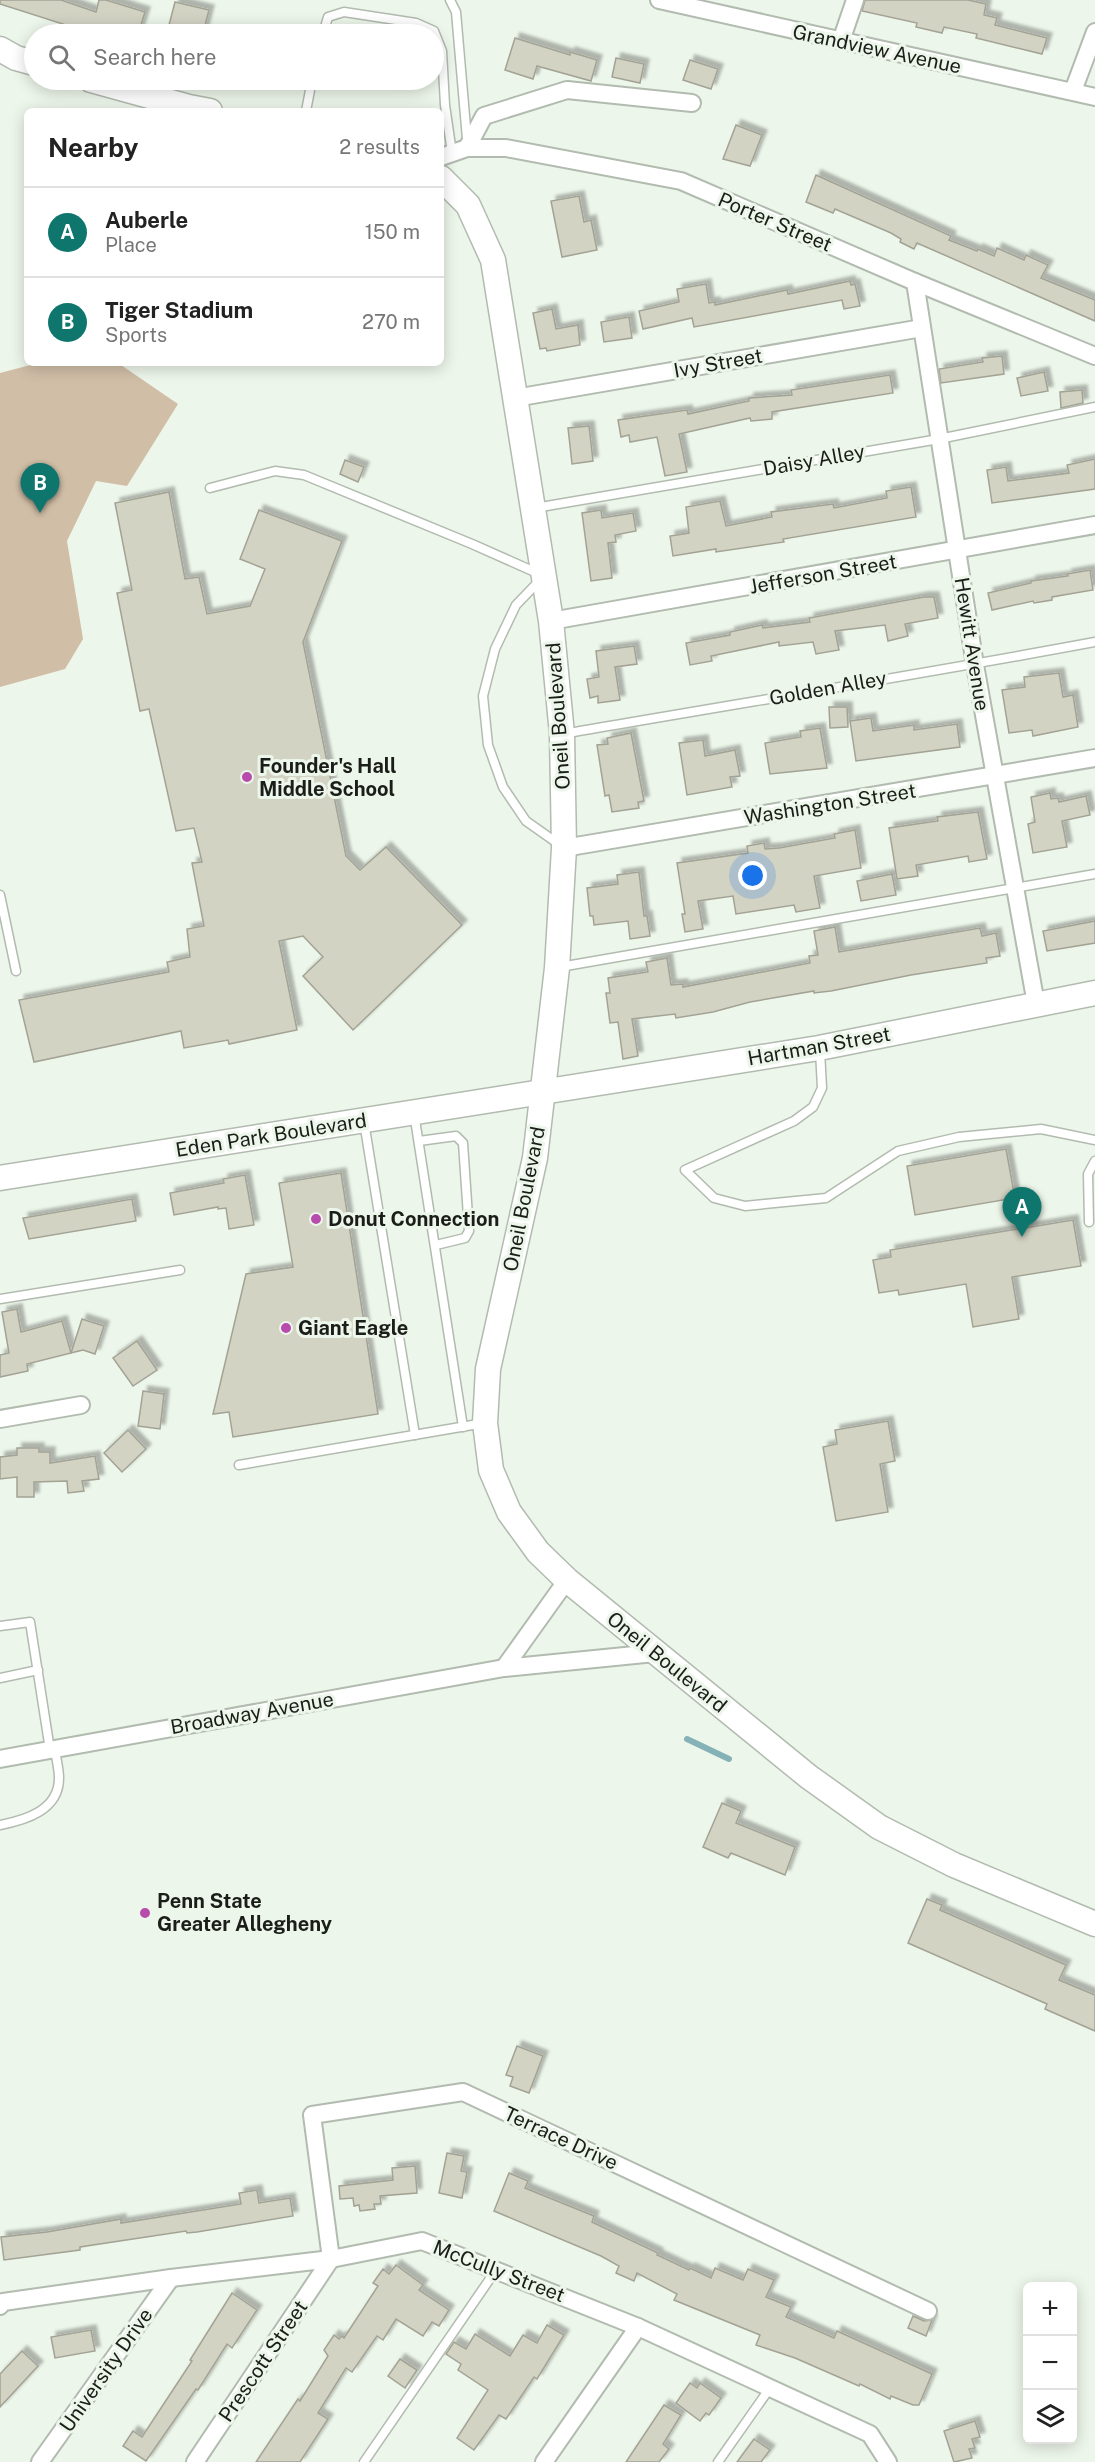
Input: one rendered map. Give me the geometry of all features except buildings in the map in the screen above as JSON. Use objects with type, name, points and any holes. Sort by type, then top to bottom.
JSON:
[{"type":"street","name":"Grandview Avenue","points":[[659,0],[1095,97]]},
{"type":"street","points":[[841,41],[855,0]]},
{"type":"street","points":[[1073,92],[1095,32]]},
{"type":"street","points":[[0,49],[24,60]]},
{"type":"street","points":[[126,90],[189,108]]},
{"type":"street","points":[[453,153],[484,116],[567,90],[692,103]]},
{"type":"street","name":"Porter Street","points":[[453,153],[506,148],[681,181],[915,282],[1095,356]]},
{"type":"street","name":"Oneil Boulevard","points":[[444,181],[468,205],[493,260],[551,621],[562,734],[564,848],[557,968],[535,1158],[474,1425],[509,1512],[538,1552],[567,1580],[809,1777],[879,1827],[954,1865],[1095,1924]]},
{"type":"street","name":"Hewitt Avenue","points":[[915,282],[975,664],[1036,1004]]},
{"type":"street","name":"Ivy Street","points":[[515,398],[922,328]]},
{"type":"street","name":"Jefferson Street","points":[[551,621],[1095,525]]},
{"type":"street","name":"Washington Street","points":[[564,848],[1095,758]]},
{"type":"street","name":"Hartman Street","points":[[543,1092],[819,1048],[1095,993]]},
{"type":"street","name":"Eden Park Boulevard","points":[[0,1178],[543,1092]]},
{"type":"street","points":[[0,1419],[81,1405]]},
{"type":"street","points":[[504,1668],[567,1580]]},
{"type":"street","name":"Broadway Avenue","points":[[0,1759],[504,1668],[655,1653]]},
{"type":"street","name":"Terrace Drive","points":[[331,2259],[312,2115],[463,2092],[928,2311]]},
{"type":"street","name":"McCully Street","points":[[0,2306],[3,2302],[171,2278],[331,2259],[422,2241],[638,2327],[870,2434],[888,2462]]},
{"type":"street","name":"Prescott Street","points":[[195,2462],[331,2259]]},
{"type":"street","name":"University Drive","points":[[40,2462],[171,2278]]},
{"type":"street","points":[[544,2462],[638,2327]]},
{"type":"lane","points":[[450,0],[456,12],[453,153]]},
{"type":"lane","points":[[326,24],[328,17],[344,12],[418,24]]},
{"type":"lane","points":[[444,87],[453,153]]},
{"type":"lane","points":[[307,108],[310,90]]},
{"type":"lane","name":"Daisy Alley","points":[[533,509],[939,439],[1095,407]]},
{"type":"lane","points":[[210,488],[275,471],[304,475],[472,543],[544,576],[516,605],[495,649],[483,696],[488,746],[503,787],[526,821],[564,848]]},
{"type":"lane","name":"Golden Alley","points":[[562,734],[1095,642]]},
{"type":"lane","points":[[557,968],[1095,874]]},
{"type":"lane","points":[[0,896],[16,971]]},
{"type":"lane","points":[[819,1048],[822,1088],[813,1107],[794,1121],[685,1170],[714,1197],[745,1206],[826,1198],[898,1151],[959,1137],[1041,1129],[1095,1140]]},
{"type":"lane","points":[[238,1465],[474,1425],[436,1245],[414,1112]]},
{"type":"lane","points":[[363,1120],[416,1435]]},
{"type":"lane","points":[[419,1141],[456,1136],[463,1143],[469,1231],[465,1238],[436,1245]]},
{"type":"lane","points":[[1089,1222],[1088,1174],[1095,1161]]},
{"type":"lane","points":[[0,1299],[180,1270]]},
{"type":"lane","points":[[0,1626],[30,1622],[59,1779],[56,1795],[43,1810],[23,1820],[0,1825]]},
{"type":"lane","points":[[0,1678],[38,1670]]},
{"type":"lane","points":[[364,2462],[497,2269]]},
{"type":"lane","points":[[718,2462],[770,2388]]},
{"type":"shaded area","points":[[27,366],[122,366],[178,404],[127,486],[96,481],[67,541],[83,639],[65,669],[0,687],[0,373]]},
{"type":"waterway","points":[[687,1739],[729,1759]]},
{"type":"place","name":"Tiger Stadium","points":[[40,513]]},
{"type":"place","name":"Founder's Hall Middle School","points":[[247,777]]},
{"type":"place","name":"Donut Connection","points":[[316,1219]]},
{"type":"place","name":"Auberle","points":[[1022,1237]]},
{"type":"place","name":"Giant Eagle","points":[[286,1328]]},
{"type":"place","name":"Penn State Greater Allegheny","points":[[145,1913]]}]
